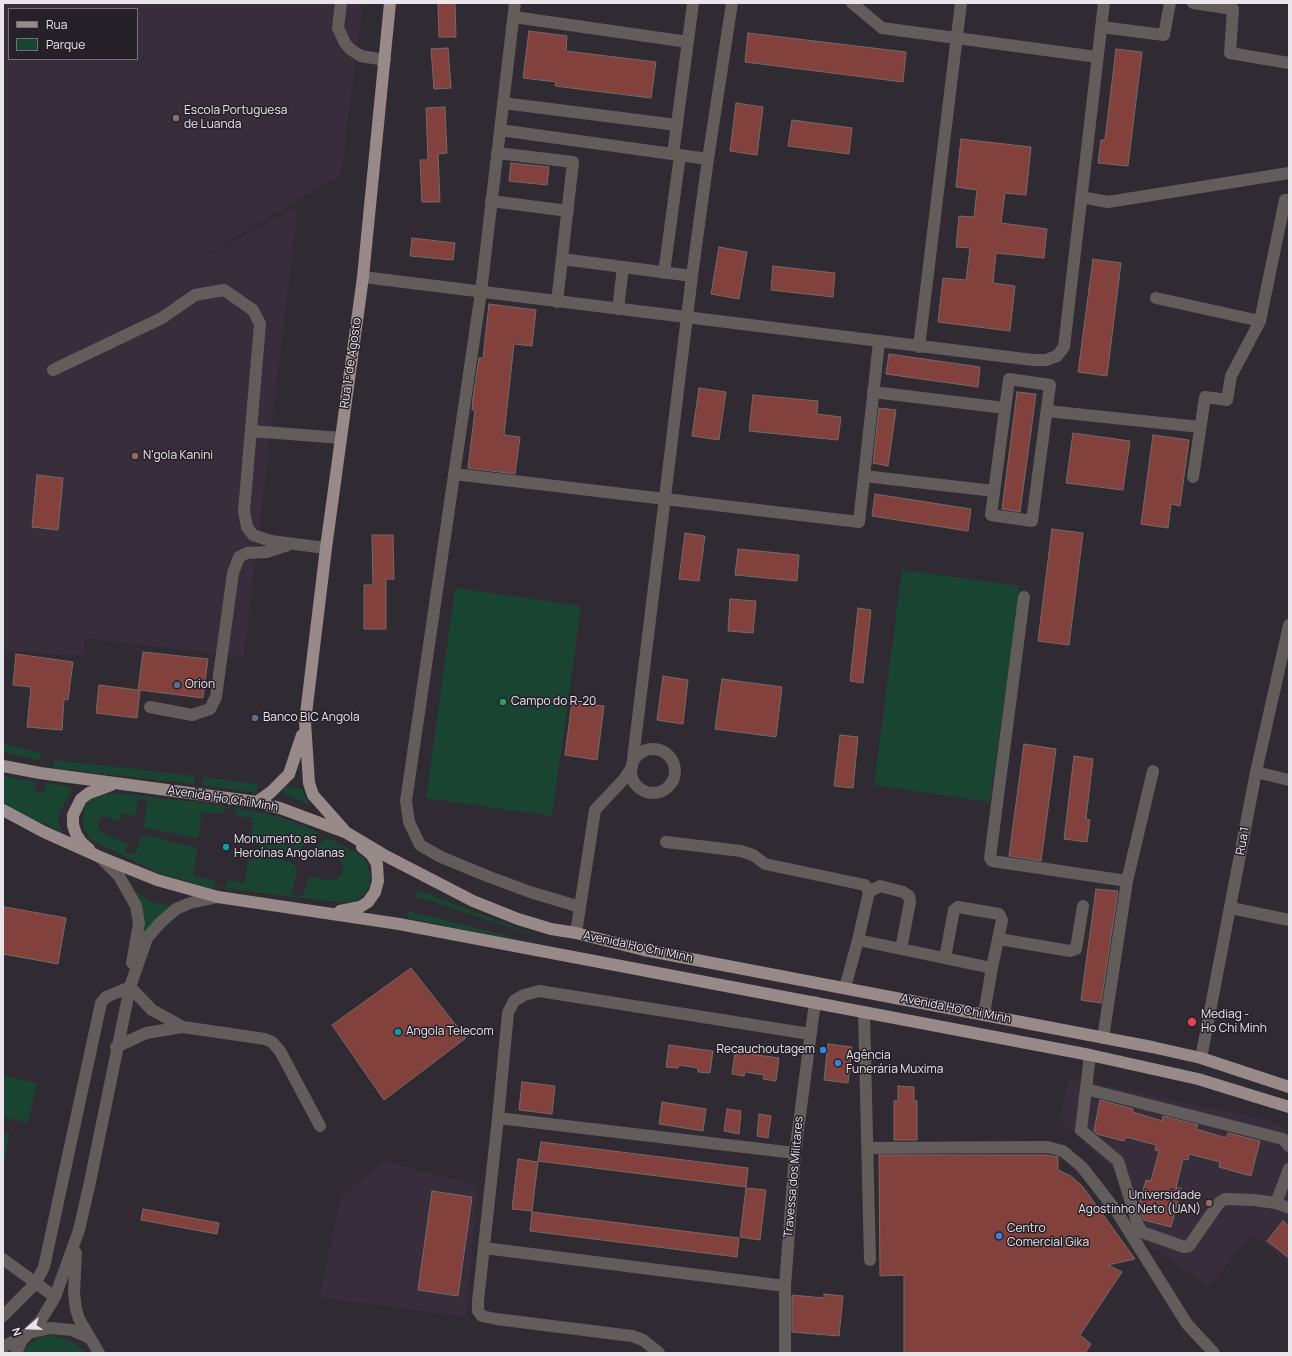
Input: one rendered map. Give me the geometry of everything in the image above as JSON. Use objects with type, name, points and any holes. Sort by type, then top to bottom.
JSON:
[{"type":"main road","name":"Rua 1º de Agosto","points":[[305,722],[326,548],[362,277],[390,3]]},
{"type":"main road","points":[[257,802],[271,792],[288,774],[305,722]]},
{"type":"main road","points":[[305,722],[307,772],[313,795],[347,833],[371,854],[377,864],[377,885],[375,892],[368,902],[360,907],[344,911],[327,912]]},
{"type":"main road","name":"Avenida Ho Chi Minh","points":[[3,766],[40,774],[257,802],[280,808],[347,833],[397,862],[473,901],[542,927],[576,933],[644,950],[984,1014],[1201,1058],[1289,1087]]},
{"type":"main road","points":[[100,857],[81,842],[73,825],[73,815],[81,799],[89,793],[114,784]]},
{"type":"main road","name":"Avenida Ho Chi Minh","points":[[3,810],[44,832],[100,857],[157,880],[218,897],[327,912],[815,1002],[1090,1055],[1198,1079],[1289,1107]]},
{"type":"street","points":[[341,3],[338,28],[345,43],[350,49],[361,56],[385,60]]},
{"type":"street","points":[[515,3],[481,292],[406,801],[409,822],[420,845],[441,857],[530,892],[580,907]]},
{"type":"street","points":[[664,273],[676,155],[677,125],[693,3]]},
{"type":"street","points":[[576,933],[595,810],[624,779],[632,767],[692,276],[732,3]]},
{"type":"street","points":[[852,3],[882,28],[957,36],[1097,56]]},
{"type":"street","points":[[919,347],[961,3]]},
{"type":"street","points":[[362,277],[1033,360],[1046,360],[1057,356],[1064,347],[1100,27],[1104,3]]},
{"type":"street","points":[[1100,27],[1164,35],[1170,3]]},
{"type":"street","points":[[1193,3],[1233,9],[1230,53],[1289,63]]},
{"type":"street","points":[[514,17],[688,42]]},
{"type":"street","points":[[503,103],[677,125]]},
{"type":"street","points":[[500,130],[708,159]]},
{"type":"street","points":[[498,153],[574,162],[557,302]]},
{"type":"street","points":[[1081,197],[1108,202],[1289,173]]},
{"type":"street","points":[[1193,477],[1204,397],[1226,400],[1231,376],[1260,322],[1285,200],[1289,200]]},
{"type":"street","points":[[491,202],[568,211]]},
{"type":"street","points":[[562,259],[692,276]]},
{"type":"street","points":[[618,309],[623,267]]},
{"type":"street","points":[[53,370],[162,318],[195,295],[224,290],[253,310],[260,324],[244,511],[247,527],[252,535],[271,541],[326,548]]},
{"type":"street","points":[[1156,298],[1260,322]]},
{"type":"street","points":[[454,474],[859,522],[879,342]]},
{"type":"street","points":[[1009,379],[1050,385],[1047,411],[1032,521],[991,515],[1009,379]]},
{"type":"street","points":[[873,392],[1005,408]]},
{"type":"street","points":[[1047,411],[1200,427]]},
{"type":"street","points":[[251,431],[341,438]]},
{"type":"street","points":[[864,476],[994,491]]},
{"type":"street","points":[[150,707],[192,715],[210,709],[216,697],[233,573],[239,557],[247,553],[266,552],[292,544]]},
{"type":"street","points":[[1024,597],[990,858],[992,861],[1127,881]]},
{"type":"street","name":"Rua 1","points":[[1201,1058],[1256,772],[1287,644],[1289,625]]},
{"type":"street","points":[[1103,1038],[1127,881],[1153,772]]},
{"type":"street","points":[[1256,772],[1289,780]]},
{"type":"street","points":[[666,842],[741,850],[753,855],[765,864],[865,885],[870,892]]},
{"type":"street","points":[[16,1353],[22,1340],[41,1320],[55,1297],[79,1230],[90,1182],[116,1047],[130,987],[139,923],[136,906],[119,876],[100,857]]},
{"type":"street","points":[[845,988],[870,892],[880,886],[903,892],[909,896],[910,902],[901,949]]},
{"type":"street","points":[[3,1316],[36,1284],[44,1267],[101,1004],[106,997],[130,987],[147,938],[160,923],[176,909],[190,903],[218,897]]},
{"type":"street","points":[[999,939],[1070,951],[1076,949],[1083,906]]},
{"type":"street","points":[[945,958],[954,910],[958,907],[999,914],[1002,920],[984,1014]]},
{"type":"street","points":[[1231,908],[1289,920]]},
{"type":"street","points":[[858,940],[992,968]]},
{"type":"street","points":[[130,987],[152,1010],[183,1027]]},
{"type":"street","points":[[659,1353],[643,1340],[632,1336],[496,1319],[482,1316],[478,1311],[477,1306],[508,1013],[514,1001],[524,995],[539,991],[810,1034]]},
{"type":"street","name":"Travessa dos Militares","points":[[785,1353],[785,1286],[795,1153],[815,1002]]},
{"type":"street","points":[[864,1012],[870,1260]]},
{"type":"street","points":[[116,1047],[151,1032],[183,1027],[265,1039],[272,1042],[280,1051],[320,1126]]},
{"type":"street","points":[[1090,1055],[1081,1130],[1118,1161],[1138,1225],[1142,1232],[1184,1247],[1189,1246],[1219,1202],[1225,1199],[1254,1200],[1276,1203],[1289,1208]]},
{"type":"street","points":[[1086,1088],[1283,1139],[1289,1146]]},
{"type":"street","points":[[498,1118],[795,1153]]},
{"type":"street","points":[[868,1148],[1047,1147],[1063,1151],[1071,1156],[1082,1167],[1117,1212],[1187,1324],[1214,1353]]},
{"type":"street","points":[[1276,1203],[1289,1169]]},
{"type":"street","points":[[79,1230],[74,1293],[76,1309],[82,1324],[93,1340],[105,1353]]},
{"type":"street","points":[[484,1248],[785,1286]]},
{"type":"street","points":[[3,1259],[55,1297]]},
{"type":"street","points":[[3,1346],[29,1332],[61,1328],[84,1334],[93,1340],[99,1353]]},
{"type":"shaded area","points":[[3,3],[363,3],[341,176],[294,202],[188,266],[298,206],[244,657],[85,638],[84,656],[3,651]]},
{"type":"shaded area","name":"Universidade Agostinho Neto (UAN)","points":[[1068,1078],[1268,1120],[1289,1130],[1289,1264],[1253,1234],[1208,1287],[1142,1240],[1116,1172],[1060,1121]]},
{"type":"shaded area","points":[[384,1161],[478,1186],[466,1317],[319,1297],[341,1196]]},
{"type":"green space","points":[[902,570],[1020,586],[990,802],[874,785]]},
{"type":"green space","name":"Campo do R-20","points":[[455,588],[581,606],[552,816],[426,798]]},
{"type":"green space","points":[[3,744],[41,753],[39,760],[3,752]]},
{"type":"green space","points":[[54,760],[195,776],[194,784],[53,768]]},
{"type":"green space","points":[[3,776],[37,782],[34,791],[43,793],[47,783],[72,787],[58,816],[59,824],[63,833],[3,804]]},
{"type":"green space","points":[[203,777],[258,784],[257,793],[202,785]]},
{"type":"green space","points":[[287,786],[302,789],[310,805],[281,792]]},
{"type":"green space","points":[[100,794],[124,794],[211,804],[263,813],[286,819],[308,828],[364,857],[371,876],[369,887],[363,895],[355,901],[346,903],[202,886],[159,873],[91,840],[85,831],[83,820],[85,806],[91,799]],"holes":[[[138,799],[147,800],[144,827],[198,839],[202,812],[223,814],[224,808],[236,809],[235,816],[253,818],[250,843],[276,851],[295,851],[301,849],[317,833],[326,839],[311,851],[338,858],[343,866],[343,871],[341,875],[333,881],[309,877],[303,896],[292,895],[297,871],[294,865],[288,861],[261,856],[248,861],[245,883],[227,881],[226,888],[214,886],[215,880],[194,877],[197,848],[143,834],[139,841],[138,848],[133,855],[124,852],[129,844],[99,830],[97,824],[101,817],[107,817],[120,821],[121,813],[136,816]]]},
{"type":"green space","points":[[417,890],[551,941],[415,896]]},
{"type":"green space","points":[[134,891],[152,902],[175,907],[143,934]]},
{"type":"green space","points":[[408,911],[551,947],[407,918]]},
{"type":"green space","points":[[3,1076],[37,1083],[28,1123],[3,1117]]},
{"type":"green space","points":[[3,1133],[10,1134],[3,1167]]},
{"type":"green space","points":[[53,1335],[72,1342],[87,1353],[23,1353],[29,1345],[40,1337]]},
{"type":"building","points":[[438,3],[455,3],[456,37],[439,37]]},
{"type":"building","points":[[529,31],[567,36],[566,51],[656,62],[651,98],[555,86],[556,82],[523,78]]},
{"type":"building","points":[[748,33],[906,52],[903,82],[745,62]]},
{"type":"building","points":[[448,48],[451,88],[434,89],[431,49]]},
{"type":"building","points":[[1116,49],[1142,52],[1128,166],[1098,163],[1101,140],[1105,140]]},
{"type":"building","points":[[736,103],[763,107],[757,155],[730,151]]},
{"type":"building","points":[[445,107],[447,153],[438,154],[440,202],[422,202],[420,160],[428,160],[426,108]]},
{"type":"building","points":[[792,120],[852,128],[849,154],[788,146]]},
{"type":"building","points":[[961,139],[1031,147],[1026,195],[1005,193],[1001,223],[1047,229],[1044,258],[996,253],[993,283],[1015,286],[1010,331],[938,322],[943,278],[966,280],[970,248],[956,247],[959,216],[974,217],[977,190],[956,187]]},
{"type":"building","points":[[511,163],[549,167],[547,185],[509,181]]},
{"type":"building","points":[[412,238],[455,243],[453,260],[410,256]]},
{"type":"building","points":[[719,247],[747,252],[739,299],[711,294]]},
{"type":"building","points":[[1093,259],[1121,263],[1107,376],[1078,372]]},
{"type":"building","points":[[773,266],[835,273],[833,297],[771,290]]},
{"type":"building","points":[[489,304],[536,310],[532,346],[514,344],[504,435],[520,437],[515,474],[468,468],[475,410],[472,410],[473,397],[479,358],[483,358]]},
{"type":"building","points":[[889,354],[980,367],[978,387],[886,374]]},
{"type":"building","points":[[699,388],[726,392],[719,440],[692,436]]},
{"type":"building","points":[[1017,392],[1036,394],[1020,512],[1002,509]]},
{"type":"building","points":[[753,395],[818,401],[817,414],[841,417],[838,440],[749,431]]},
{"type":"building","points":[[879,408],[896,410],[888,466],[873,463]]},
{"type":"building","points":[[1073,433],[1130,441],[1123,490],[1066,483]]},
{"type":"building","points":[[1153,435],[1189,440],[1180,506],[1171,504],[1168,528],[1141,524]]},
{"type":"building","points":[[37,475],[63,478],[58,530],[32,527]]},
{"type":"building","points":[[875,494],[971,509],[968,531],[872,516]]},
{"type":"building","points":[[1052,529],[1083,533],[1069,645],[1038,641]]},
{"type":"building","points":[[685,533],[705,536],[699,581],[679,579]]},
{"type":"building","points":[[372,535],[393,535],[394,579],[386,579],[386,629],[364,629],[364,585],[373,585]]},
{"type":"building","points":[[738,549],[799,555],[797,581],[735,575]]},
{"type":"building","points":[[730,599],[756,601],[753,633],[728,631]]},
{"type":"building","points":[[858,608],[871,610],[863,683],[850,681]]},
{"type":"building","points":[[143,652],[208,659],[203,698],[140,690],[137,718],[96,713],[99,685],[138,690]]},
{"type":"building","points":[[16,654],[73,662],[68,700],[64,699],[62,730],[27,727],[31,687],[13,685]]},
{"type":"building","points":[[663,676],[688,680],[683,724],[657,720]]},
{"type":"building","points":[[722,679],[782,687],[776,737],[715,729]]},
{"type":"building","points":[[572,702],[604,706],[597,760],[565,755]]},
{"type":"building","points":[[840,735],[858,737],[853,788],[834,786]]},
{"type":"building","points":[[1024,744],[1056,749],[1041,861],[1009,856]]},
{"type":"building","points":[[1074,756],[1093,759],[1086,819],[1090,820],[1087,842],[1064,839]]},
{"type":"building","points":[[1096,889],[1118,891],[1101,1003],[1081,1000]]},
{"type":"building","points":[[5,907],[66,918],[58,964],[3,954],[3,918]]},
{"type":"building","name":"Angola Telecom","points":[[411,968],[466,1038],[384,1100],[332,1025]]},
{"type":"building","name":"Agência Funerária Muxima","points":[[828,1044],[852,1047],[848,1083],[824,1080]]},
{"type":"building","points":[[669,1045],[713,1051],[710,1073],[698,1072],[698,1068],[679,1065],[678,1068],[666,1067]]},
{"type":"building","points":[[735,1052],[779,1058],[776,1081],[763,1079],[764,1075],[745,1072],[744,1076],[732,1074]]},
{"type":"building","points":[[522,1082],[555,1086],[552,1114],[519,1110]]},
{"type":"building","points":[[898,1086],[914,1087],[914,1101],[917,1101],[917,1140],[894,1140],[894,1101],[898,1101]]},
{"type":"building","points":[[1100,1100],[1133,1109],[1133,1112],[1162,1121],[1163,1116],[1198,1125],[1196,1129],[1226,1138],[1228,1133],[1260,1141],[1251,1176],[1219,1167],[1220,1162],[1189,1154],[1188,1160],[1183,1159],[1176,1188],[1181,1188],[1171,1227],[1144,1220],[1139,1204],[1146,1180],[1151,1181],[1159,1151],[1155,1150],[1156,1145],[1126,1137],[1124,1141],[1097,1134],[1094,1131]]},
{"type":"building","points":[[662,1102],[706,1109],[703,1131],[659,1124]]},
{"type":"building","points":[[727,1109],[741,1111],[739,1134],[724,1131]]},
{"type":"building","points":[[759,1114],[771,1116],[768,1138],[757,1136]]},
{"type":"building","points":[[541,1142],[748,1168],[746,1187],[538,1161]]},
{"type":"building","name":"Centro Comercial Gika","points":[[879,1155],[1046,1155],[1058,1157],[1058,1170],[1071,1176],[1083,1187],[1135,1259],[1108,1265],[1122,1272],[1080,1335],[1091,1344],[1085,1353],[904,1353],[904,1275],[880,1276]]},
{"type":"building","points":[[518,1159],[538,1162],[532,1211],[512,1209]]},
{"type":"building","points":[[746,1188],[766,1190],[760,1240],[740,1237]]},
{"type":"building","points":[[432,1191],[472,1197],[458,1296],[418,1290]]},
{"type":"building","points":[[143,1209],[219,1223],[217,1234],[141,1220]]},
{"type":"building","points":[[532,1212],[739,1238],[737,1257],[530,1231]]},
{"type":"building","points":[[1283,1221],[1289,1226],[1289,1258],[1267,1241]]},
{"type":"building","points":[[824,1294],[843,1296],[839,1336],[792,1332],[792,1295],[824,1298]]},
{"type":"place","name":"Escola Portuguesa de Luanda","points":[[176,118]]},
{"type":"place","name":"N'gola Kanini","points":[[135,456]]},
{"type":"place","name":"Orion","points":[[177,685]]},
{"type":"place","name":"Campo do R-20","points":[[503,702]]},
{"type":"place","name":"Banco BIC Angola","points":[[255,718]]},
{"type":"place","name":"Monumento as Heroínas Angolanas","points":[[226,847]]},
{"type":"place","name":"Mediag - Ho Chi Minh","points":[[1192,1022]]},
{"type":"place","name":"Angola Telecom","points":[[398,1032]]},
{"type":"place","name":"Recauchoutagem","points":[[823,1050]]},
{"type":"place","name":"Agência Funerária Muxima","points":[[838,1063]]},
{"type":"place","name":"Universidade Agostinho Neto (UAN)","points":[[1209,1203]]},
{"type":"place","name":"Centro Comercial Gika","points":[[999,1236]]}]
